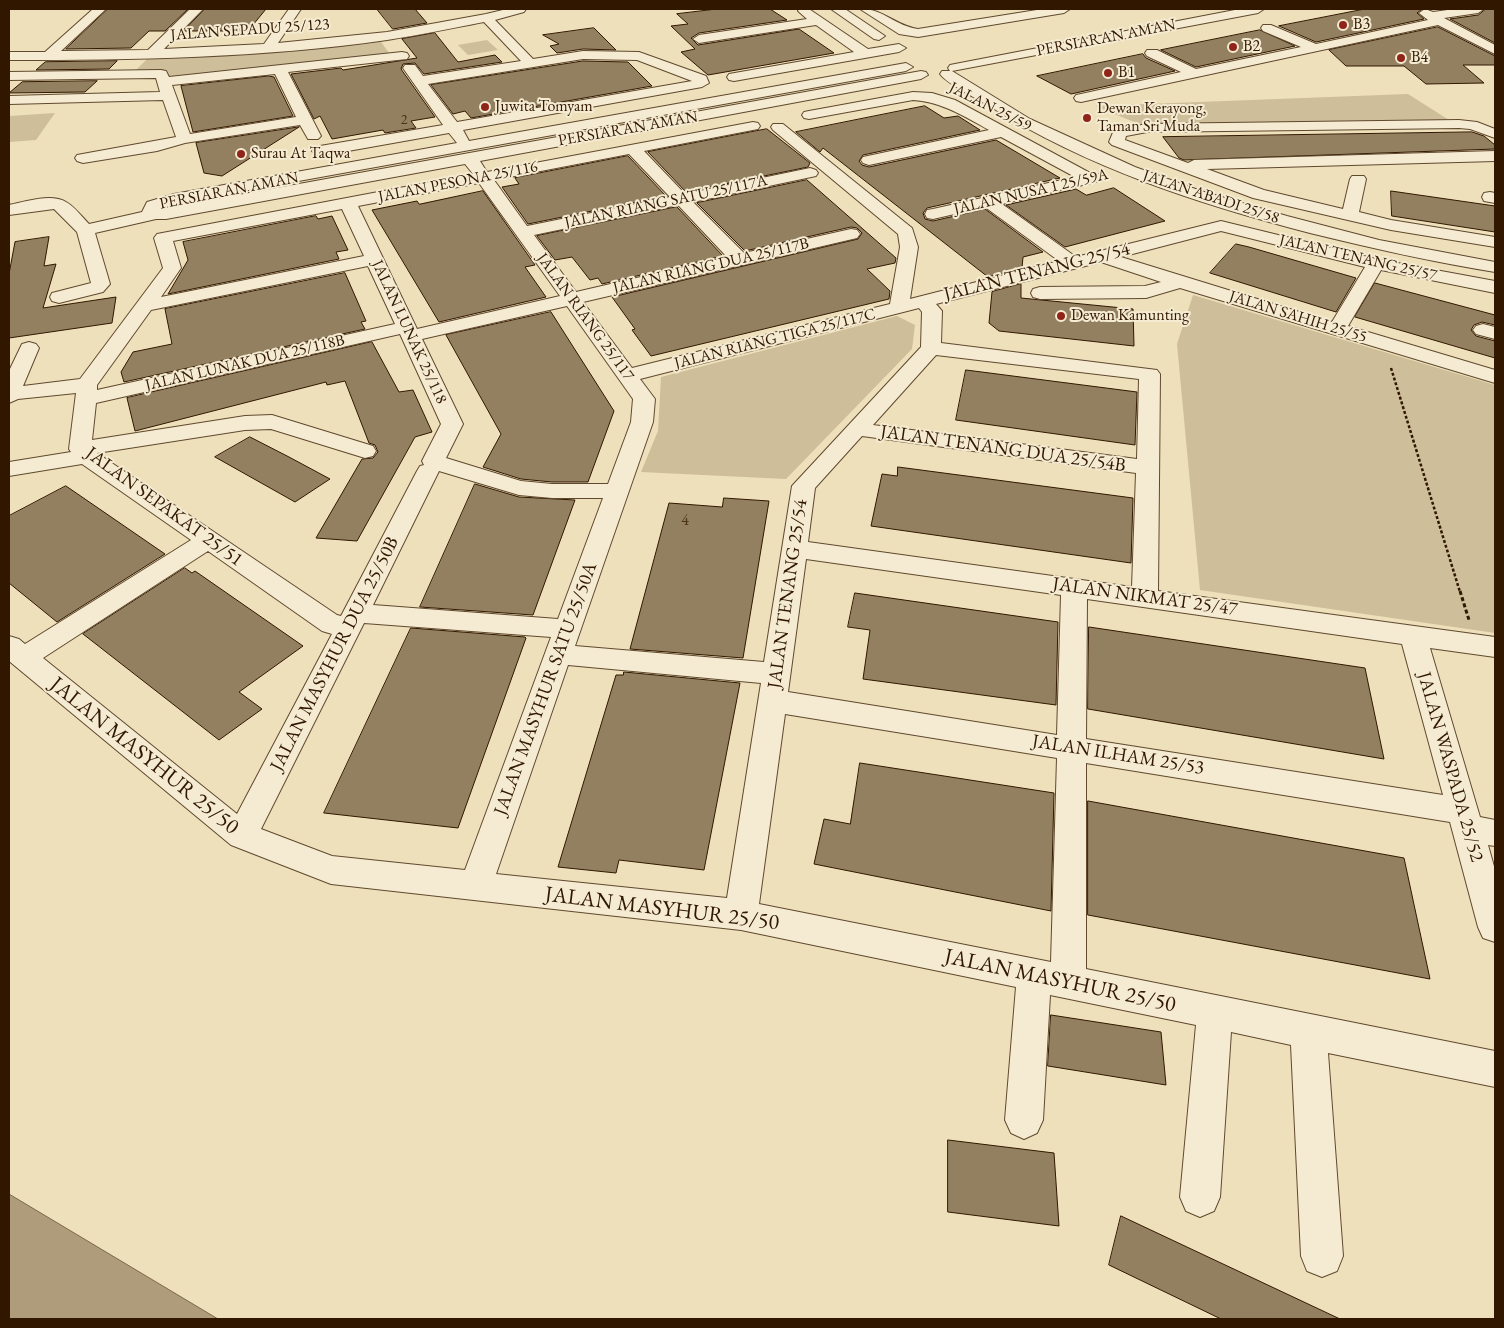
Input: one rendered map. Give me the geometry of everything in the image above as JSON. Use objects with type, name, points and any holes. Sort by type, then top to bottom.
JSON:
[{"type":"street","points":[[49,56],[100,9]]},
{"type":"street","points":[[152,54],[197,9]]},
{"type":"street","points":[[268,48],[295,9]]},
{"type":"street","name":"JALAN SEPADU 25/123","points":[[9,56],[152,54],[268,48],[387,36],[487,18],[520,9]]},
{"type":"street","points":[[801,9],[866,54]]},
{"type":"street","points":[[837,9],[907,57]]},
{"type":"street","points":[[866,9],[904,31],[918,34],[1064,9]]},
{"type":"street","name":"PERSIARAN AMAN","points":[[620,124],[921,75],[951,68],[1020,43],[1197,9]]},
{"type":"street","name":"PERSIARAN AMAN","points":[[951,68],[968,69],[978,63],[1039,50],[1258,9]]},
{"type":"street","points":[[1417,9],[1495,50]]},
{"type":"street","points":[[1081,98],[1411,27],[1435,18],[1478,9]]},
{"type":"street","points":[[487,18],[530,63]]},
{"type":"street","points":[[699,39],[818,21]]},
{"type":"street","points":[[1384,45],[1428,37],[1428,34],[1411,27]]},
{"type":"street","points":[[1267,28],[1315,48]]},
{"type":"street","points":[[281,30],[298,29]]},
{"type":"street","points":[[1470,37],[1495,33]]},
{"type":"street","points":[[171,35],[190,35]]},
{"type":"street","name":"JALAN RIANG 25/117","points":[[387,36],[453,127],[483,177],[644,399],[642,422],[617,491]]},
{"type":"street","points":[[1020,43],[1013,47],[1021,50],[1039,50]]},
{"type":"street","points":[[1152,53],[1195,74]]},
{"type":"street","points":[[734,77],[866,54],[907,57]]},
{"type":"street","points":[[320,151],[702,83],[701,79],[639,56],[583,55],[419,81]]},
{"type":"street","points":[[9,100],[402,56]]},
{"type":"street","points":[[907,57],[908,70],[921,75]]},
{"type":"street","name":"PERSIARAN AMAN","points":[[468,152],[330,171],[160,203],[153,206],[150,210],[156,214],[166,214],[468,152],[620,124],[859,75],[907,57]]},
{"type":"street","name":"JALAN ABADI 25/58","points":[[951,68],[1026,122],[1129,170],[1194,195],[1379,245],[1495,267]]},
{"type":"street","points":[[280,70],[330,171]]},
{"type":"street","points":[[9,76],[164,84]]},
{"type":"street","points":[[164,84],[184,139]]},
{"type":"street","name":"JALAN 25/59","points":[[808,115],[913,96],[932,97],[950,103],[1090,179]]},
{"type":"street","points":[[83,158],[158,153],[184,139],[305,120]]},
{"type":"street","points":[[1495,134],[1472,125],[1459,124],[1147,128],[1120,133],[1116,142],[1259,194],[1391,225],[1495,242]]},
{"type":"street","name":"JALAN PESONA 25/116","points":[[144,306],[172,268],[163,238],[753,126]]},
{"type":"street","points":[[778,127],[906,232],[909,247],[911,304]]},
{"type":"street","points":[[1303,127],[1338,161]]},
{"type":"street","points":[[869,160],[1001,132]]},
{"type":"street","points":[[633,149],[740,260]]},
{"type":"street","points":[[1178,166],[1495,156]]},
{"type":"street","points":[[1476,157],[1495,172]]},
{"type":"street","name":"JALAN NUSA 1 25/59A","points":[[933,214],[1129,170]]},
{"type":"street","name":"JALAN RIANG SATU 25/117A","points":[[522,232],[810,173]]},
{"type":"street","points":[[1350,216],[1358,179]]},
{"type":"street","points":[[990,202],[1073,263]]},
{"type":"street","points":[[9,210],[50,203],[60,205],[84,230],[94,255],[101,284],[96,288],[60,297]]},
{"type":"street","name":"JALAN LUNAK 25/118","points":[[348,203],[452,424],[431,466]]},
{"type":"street","points":[[84,230],[156,214]]},
{"type":"street","name":"JALAN TENANG 25/54","points":[[911,304],[1220,226]]},
{"type":"street","name":"JALAN TENANG 25/57","points":[[1220,226],[1376,264],[1495,286]]},
{"type":"street","name":"JALAN RIANG DUA 25/117B","points":[[409,331],[570,298],[850,234]]},
{"type":"street","name":"JALAN SAHIH 25/55","points":[[1101,256],[1180,282],[1495,377]]},
{"type":"street","points":[[85,392],[144,306],[375,259]]},
{"type":"street","points":[[1338,329],[1376,264]]},
{"type":"street","points":[[1040,293],[1146,292],[1180,282]]},
{"type":"street","name":"JALAN TENANG 25/54","points":[[741,915],[804,486],[931,348],[932,312],[911,304]]},
{"type":"street","name":"JALAN RIANG TIGA 25/117C","points":[[627,376],[911,304]]},
{"type":"street","name":"JALAN LUNAK DUA 25/118B","points":[[9,395],[85,392],[409,331]]},
{"type":"street","points":[[9,395],[29,348]]},
{"type":"street","points":[[931,348],[1150,374],[1149,468],[1144,597]]},
{"type":"street","name":"JALAN SEPAKAT 25/51","points":[[85,392],[83,453],[331,624],[352,619],[563,642]]},
{"type":"street","points":[[9,469],[83,453],[245,423],[272,422],[365,451]]},
{"type":"street","name":"JALAN TENANG DUA 25/54B","points":[[856,429],[1149,468]]},
{"type":"street","points":[[431,466],[519,488],[552,491],[617,491]]},
{"type":"street","name":"JALAN MASYHUR DUA 25/50B","points":[[242,836],[431,466]]},
{"type":"street","name":"JALAN MASYHUR SATU 25/50A","points":[[475,887],[617,491]]},
{"type":"street","points":[[16,652],[208,540]]},
{"type":"street","name":"JALAN NIKMAT 25/47","points":[[795,549],[1486,645]]},
{"type":"street","points":[[1068,983],[1074,587]]},
{"type":"street","name":"JALAN WASPADA 25/52","points":[[1413,635],[1475,824],[1495,927]]},
{"type":"street","name":"JALAN ILHAM 25/53","points":[[563,642],[1072,748],[1475,824]]},
{"type":"street","name":"JALAN MASYHUR 25/50","points":[[16,652],[242,836],[331,870],[741,915],[1495,1069]]},
{"type":"street","points":[[1024,1120],[1034,976]]},
{"type":"street","points":[[1200,1197],[1213,1047],[1214,1012]]},
{"type":"street","points":[[1308,1031],[1322,1256]]},
{"type":"path","points":[[1384,343],[1486,645]]},
{"type":"shaded area","points":[[379,39],[391,56],[169,80],[168,73],[133,73],[147,59],[237,55]]},
{"type":"shaded area","points":[[487,40],[498,50],[468,55],[458,45]]},
{"type":"shaded area","points":[[1408,94],[1449,120],[1139,124],[1095,106]]},
{"type":"shaded area","points":[[55,113],[36,140],[9,142],[10,116]]},
{"type":"shaded area","points":[[1193,295],[1495,385],[1495,633],[1200,590],[1177,344]]},
{"type":"shaded area","points":[[897,316],[915,325],[912,349],[786,479],[641,472],[658,431],[661,377]]},
{"type":"shaded area","points":[[9,1194],[218,1319],[9,1319]]},
{"type":"building","points":[[108,9],[188,9],[165,31],[149,31],[131,48],[66,49]]},
{"type":"building","points":[[205,9],[266,9],[248,31],[184,31]]},
{"type":"building","points":[[377,9],[415,9],[427,23],[393,29]]},
{"type":"building","points":[[717,9],[770,9],[787,20],[699,33],[691,38],[698,45],[799,29],[834,53],[708,75],[681,52],[695,49],[671,26],[688,24],[677,14]]},
{"type":"building","name":"B3","points":[[1365,9],[1422,9],[1417,13],[1424,19],[1316,42],[1279,26]]},
{"type":"building","points":[[1486,9],[1495,9],[1495,43],[1450,19],[1478,15]]},
{"type":"building","points":[[1438,27],[1495,56],[1495,65],[1463,65],[1484,83],[1426,84],[1404,66],[1346,66],[1329,50]]},
{"type":"building","points":[[594,28],[616,50],[583,49],[557,53],[550,46],[559,44],[543,35]]},
{"type":"building","name":"B2","points":[[1260,30],[1295,46],[1196,67],[1161,50]]},
{"type":"building","points":[[435,33],[458,62],[495,55],[502,62],[424,74],[415,63],[403,64],[401,69],[435,117],[411,121],[416,128],[385,133],[383,130],[332,139],[320,116],[314,119],[291,74],[341,68],[343,70],[417,58],[402,39]]},
{"type":"building","name":"B1","points":[[1143,54],[1146,58],[1175,71],[1071,94],[1037,76]]},
{"type":"building","points":[[117,61],[109,69],[36,70],[45,62]]},
{"type":"building","points":[[583,61],[628,62],[652,86],[471,118],[465,111],[453,114],[431,85]]},
{"type":"building","points":[[274,77],[293,116],[193,132],[181,86]]},
{"type":"building","points":[[97,81],[85,92],[9,93],[22,82]]},
{"type":"building","points":[[925,106],[944,118],[958,116],[980,130],[863,155],[859,161],[862,165],[869,167],[996,140],[1060,178],[927,208],[923,213],[925,219],[933,221],[985,209],[1043,252],[1023,257],[1022,268],[988,277],[823,148],[820,152],[796,132]]},
{"type":"building","points":[[299,127],[222,176],[204,173],[196,143]]},
{"type":"building","points":[[767,129],[810,163],[808,167],[686,192],[648,152]]},
{"type":"building","points":[[1472,132],[1484,136],[1495,145],[1495,149],[1184,160],[1179,158],[1163,137]]},
{"type":"building","points":[[628,156],[666,196],[528,224],[502,187],[519,184],[515,178]]},
{"type":"building","points":[[807,180],[896,258],[895,263],[867,269],[890,291],[889,299],[651,356],[632,330],[635,329],[612,297],[858,239],[862,233],[857,228],[851,227],[745,251],[697,203]]},
{"type":"building","points":[[1114,188],[1165,221],[1065,247],[1006,205],[1076,189],[1086,195]]},
{"type":"building","points":[[483,191],[535,265],[525,267],[546,297],[439,322],[372,210],[417,201],[419,204]]},
{"type":"building","points":[[1391,191],[1495,206],[1495,232],[1392,216]]},
{"type":"building","points":[[677,207],[723,256],[602,284],[598,278],[590,280],[572,257],[555,260],[537,236]]},
{"type":"building","points":[[316,216],[318,219],[332,216],[348,250],[336,252],[339,259],[168,294],[188,260],[183,242]]},
{"type":"building","points":[[49,237],[44,266],[56,264],[43,308],[116,297],[112,323],[9,338],[9,274],[15,242]]},
{"type":"building","points":[[1236,244],[1356,278],[1336,312],[1210,273]]},
{"type":"building","points":[[345,273],[366,321],[361,322],[365,329],[124,382],[121,372],[133,352],[172,344],[165,309]]},
{"type":"building","points":[[1375,283],[1495,315],[1495,325],[1482,322],[1474,325],[1471,330],[1476,336],[1495,341],[1495,358],[1355,317]]},
{"type":"building","name":"Dewan Kamunting","points":[[1021,284],[1021,298],[1133,309],[1134,346],[999,331],[989,323],[992,292]]},
{"type":"building","points":[[551,312],[614,411],[588,482],[552,482],[521,479],[483,467],[501,434],[446,335]]},
{"type":"building","points":[[372,342],[399,392],[413,390],[432,432],[415,437],[357,541],[316,538],[362,459],[373,458],[378,452],[375,445],[369,443],[345,381],[327,385],[326,382],[135,431],[127,398]]},
{"type":"building","points":[[966,370],[1137,392],[1135,445],[956,420]]},
{"type":"building","points":[[250,437],[330,479],[295,502],[215,457]]},
{"type":"building","points":[[898,467],[1133,498],[1131,563],[871,526],[882,474],[897,476]]},
{"type":"building","points":[[475,484],[519,497],[575,500],[533,615],[420,607]]},
{"type":"building","points":[[66,486],[165,554],[57,622],[9,583],[9,516]]},
{"type":"building","points":[[724,498],[769,501],[743,658],[630,649],[669,503],[722,507]]},
{"type":"building","points":[[185,568],[192,573],[195,571],[303,646],[239,692],[262,709],[219,740],[83,634]]},
{"type":"building","points":[[855,593],[1058,622],[1056,705],[863,679],[870,630],[848,627]]},
{"type":"building","points":[[1089,627],[1365,668],[1384,759],[1088,709]]},
{"type":"building","points":[[411,628],[526,638],[458,828],[324,813]]},
{"type":"building","points":[[624,672],[740,683],[704,870],[619,860],[616,873],[558,867],[616,675],[623,675]]},
{"type":"building","points":[[860,763],[1054,793],[1051,911],[814,864],[824,819],[850,824]]},
{"type":"building","points":[[1088,801],[1404,858],[1430,979],[1088,915]]},
{"type":"building","points":[[1051,1015],[1161,1032],[1166,1085],[1048,1066]]},
{"type":"building","points":[[948,1140],[1054,1153],[1059,1226],[948,1212]]},
{"type":"building","points":[[1121,1216],[1340,1319],[1221,1319],[1109,1265]]},
{"type":"place","name":"B3","points":[[1343,25]]},
{"type":"place","name":"B2","points":[[1233,47]]},
{"type":"place","name":"B4","points":[[1401,58]]},
{"type":"place","name":"B1","points":[[1108,73]]},
{"type":"place","name":"Juwita Tomyam","points":[[485,107]]},
{"type":"place","name":"Dewan Kerayong, Taman Sri Muda","points":[[1087,118]]},
{"type":"place","name":"Surau At Taqwa","points":[[241,154]]},
{"type":"place","name":"Dewan Kamunting","points":[[1061,316]]}]
